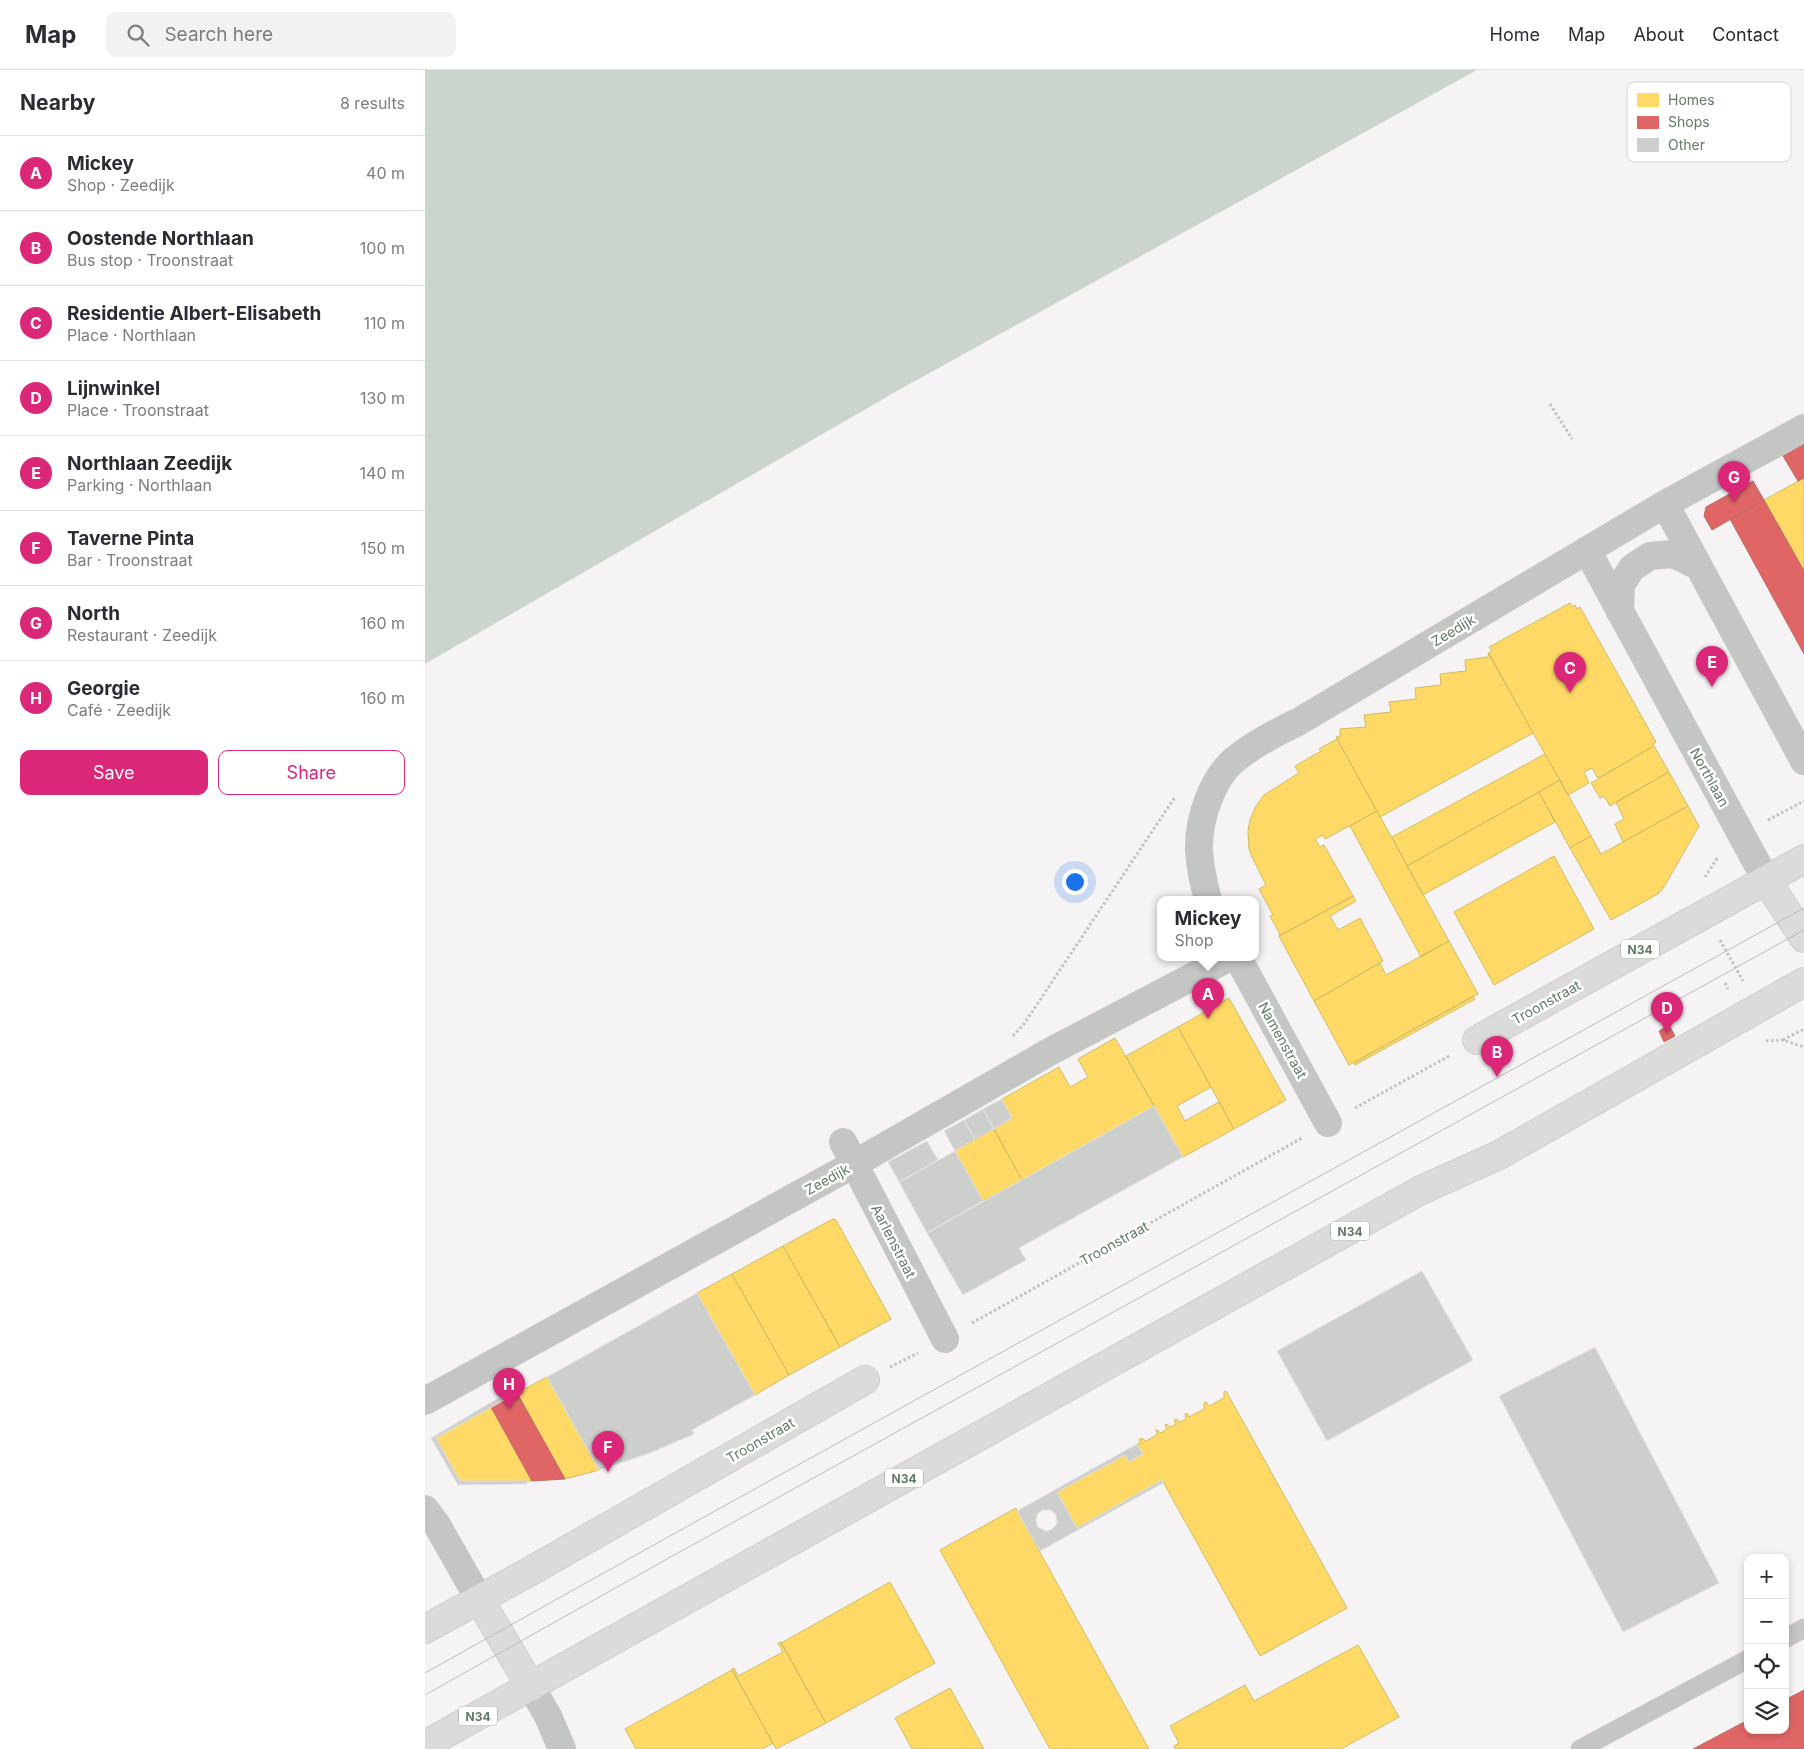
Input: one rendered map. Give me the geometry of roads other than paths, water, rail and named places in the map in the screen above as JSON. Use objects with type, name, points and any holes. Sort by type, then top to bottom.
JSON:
[{"type":"main road","name":"Troonstraat","points":[[1477,1040],[1804,859]]},
{"type":"main road","name":"Northlaan","points":[[1766,880],[1804,938]]},
{"type":"main road","name":"N34","points":[[425,1745],[1421,1190],[1497,1156],[1804,982]]},
{"type":"main road","name":"Troonstraat","points":[[425,1628],[865,1380]]},
{"type":"main road","points":[[479,1599],[531,1687]]},
{"type":"street","name":"Zeedijk","points":[[1207,896],[1199,850],[1204,811],[1217,780],[1236,758],[1265,739],[1298,722],[1665,504],[1804,428]]},
{"type":"street","points":[[1665,504],[1804,761]]},
{"type":"street","name":"Northlaan","points":[[1587,550],[1766,880]]},
{"type":"street","points":[[1620,612],[1621,585],[1632,568],[1650,556],[1673,554],[1698,566]]},
{"type":"street","name":"Zeedijk","points":[[425,1401],[848,1153],[1051,1051],[1222,961]]},
{"type":"street","name":"Namenstraat","points":[[1240,961],[1328,1123]]},
{"type":"street","name":"Aarlenstraat","points":[[848,1153],[945,1339]]},
{"type":"street","points":[[429,1522],[479,1599]]},
{"type":"street","points":[[531,1687],[548,1716],[562,1749]]},
{"type":"lane","points":[[1789,1636],[1804,1628]]},
{"type":"lane","points":[[1580,1749],[1744,1661]]},
{"type":"tram line","points":[[425,1673],[1804,908]]},
{"type":"tram line","points":[[425,1695],[667,1559],[1804,930]]},
{"type":"place","name":"North","points":[[1734,502]]},
{"type":"place","name":"Northlaan Zeedijk","points":[[1712,687]]},
{"type":"place","name":"Residentie Albert-Elisabeth","points":[[1570,693]]},
{"type":"place","name":"Mickey","points":[[1208,1019]]},
{"type":"place","name":"Lijnwinkel","points":[[1667,1033]]},
{"type":"place","name":"Oostende Northlaan","points":[[1497,1077]]},
{"type":"place","name":"Georgie","points":[[509,1409]]},
{"type":"place","name":"Taverne Pinta","points":[[608,1472]]}]
